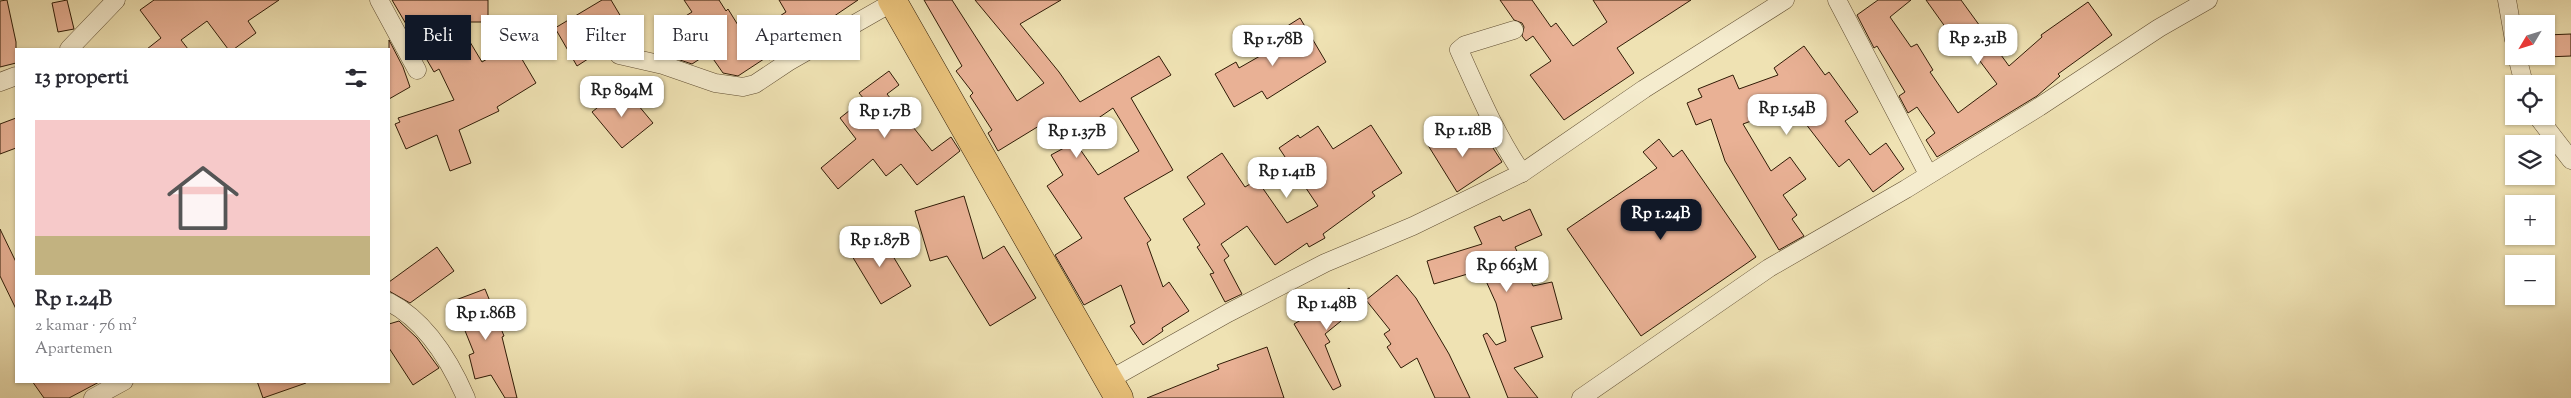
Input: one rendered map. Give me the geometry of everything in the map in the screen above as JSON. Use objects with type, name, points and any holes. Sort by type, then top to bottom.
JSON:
[{"type":"main road","points":[[893,1],[1114,389]]},
{"type":"street","points":[[70,48],[116,0]]},
{"type":"street","points":[[379,0],[417,70]]},
{"type":"street","points":[[1114,389],[1228,313],[1325,263],[1413,226],[1522,173],[1644,89],[1785,0]]},
{"type":"street","points":[[1837,0],[1928,174]]},
{"type":"street","points":[[1581,398],[1769,268],[2039,107],[2159,28],[2208,0]]},
{"type":"street","points":[[2507,0],[2510,15]]},
{"type":"street","points":[[643,60],[663,64],[732,88],[743,87],[755,84],[788,62],[893,1]]},
{"type":"street","points":[[1514,30],[1465,44],[1459,50],[1488,115],[1509,154],[1522,173]]},
{"type":"street","points":[[0,82],[15,76]]},
{"type":"street","points":[[2544,125],[2571,160]]},
{"type":"street","points":[[390,303],[403,310],[434,341],[458,379],[466,398]]},
{"type":"street","points":[[93,398],[120,383]]},
{"type":"building","points":[[7,0],[16,48],[15,63],[0,67],[0,1]]},
{"type":"building","points":[[67,0],[74,29],[58,32],[52,3]]},
{"type":"building","points":[[154,0],[279,0],[248,21],[256,33],[235,48],[227,48],[207,21],[181,40],[187,48],[148,48],[161,38],[140,10]]},
{"type":"building","points":[[392,0],[488,0],[488,15],[481,15],[481,22],[471,22],[471,15],[405,15],[405,22]]},
{"type":"building","points":[[602,0],[611,0],[620,15],[577,15]]},
{"type":"building","points":[[684,0],[719,0],[726,11],[728,9],[737,24],[737,60],[762,60],[738,76],[723,73],[714,60],[727,60],[727,15],[687,15],[692,12]]},
{"type":"building","points":[[779,0],[858,0],[836,15],[781,15],[786,12]]},
{"type":"building","points":[[924,0],[952,0],[1017,101],[1044,83],[975,0],[1061,0],[1020,24],[1059,72],[1080,102],[1159,56],[1171,75],[1131,98],[1173,170],[1124,198],[1151,240],[1147,243],[1163,287],[1169,282],[1189,311],[1162,328],[1163,331],[1143,345],[1130,326],[1135,323],[1121,285],[1084,305],[1055,255],[1082,238],[1047,186],[1063,175],[1051,155],[1075,142],[1098,175],[1139,151],[1113,108],[1065,141],[1052,118],[998,151],[988,133],[992,130],[970,96],[973,93],[956,71],[962,66]]},
{"type":"building","points":[[1500,0],[1532,0],[1551,27],[1556,23],[1573,46],[1607,22],[1593,0],[1691,0],[1617,48],[1634,73],[1564,120],[1530,75],[1551,61],[1533,36],[1526,41],[1522,36],[1524,27],[1522,23],[1514,20]]},
{"type":"building","points":[[1878,0],[1911,0],[1890,17],[1911,47],[1917,44],[1933,70],[1930,72],[1958,113],[1997,84],[1962,37],[1956,42],[1926,0],[1961,0],[2009,66],[2042,37],[2041,35],[2088,2],[2112,35],[2058,74],[2060,76],[2037,96],[1937,157],[1926,140],[1935,133],[1917,107],[1908,113],[1899,96],[1905,92],[1877,46],[1874,48],[1857,15]]},
{"type":"building","points":[[1300,18],[1326,62],[1267,99],[1262,91],[1234,107],[1215,74],[1236,62],[1239,68],[1288,40],[1281,30]]},
{"type":"building","points":[[567,21],[567,49],[557,31],[557,27]]},
{"type":"building","points":[[2571,34],[2571,56],[2555,57],[2555,35]]},
{"type":"building","points":[[389,40],[403,67],[410,87],[390,98],[390,48]]},
{"type":"building","points":[[471,44],[482,62],[485,60],[522,60],[536,83],[497,107],[499,111],[459,130],[471,163],[450,171],[437,135],[406,149],[395,124],[400,122],[398,118],[454,100],[439,69],[434,72],[427,60],[471,60]]},
{"type":"building","points":[[1804,46],[1825,75],[1829,72],[1858,112],[1845,121],[1870,155],[1886,143],[1904,169],[1873,192],[1849,159],[1839,167],[1792,106],[1743,124],[1771,171],[1790,157],[1806,179],[1783,195],[1797,215],[1792,219],[1804,236],[1779,250],[1725,161],[1711,119],[1696,125],[1687,103],[1702,97],[1698,89],[1733,75],[1739,89],[1778,75],[1774,68]]},
{"type":"building","points":[[574,60],[586,60],[577,66]]},
{"type":"building","points":[[680,60],[698,60],[692,64]]},
{"type":"building","points":[[889,71],[899,85],[887,94],[932,151],[951,137],[960,151],[917,185],[901,164],[886,176],[873,159],[838,189],[821,168],[856,139],[840,118],[864,99],[859,93]]},
{"type":"building","points":[[623,87],[653,123],[622,148],[592,112]]},
{"type":"building","points":[[15,118],[15,148],[0,154],[0,124]]},
{"type":"building","points":[[1371,125],[1402,173],[1372,192],[1375,196],[1323,234],[1325,238],[1309,247],[1307,243],[1275,265],[1247,226],[1221,244],[1229,256],[1224,260],[1242,294],[1225,302],[1210,274],[1214,273],[1197,247],[1200,245],[1183,219],[1205,204],[1187,177],[1222,153],[1245,187],[1257,180],[1287,223],[1318,206],[1279,148],[1298,135],[1300,138],[1318,126],[1333,149]]},
{"type":"building","points":[[1449,128],[1462,149],[1484,134],[1502,162],[1457,192],[1426,142]]},
{"type":"building","points":[[1659,139],[1673,157],[1682,150],[1756,257],[1641,336],[1567,229],[1657,168],[1643,152]]},
{"type":"building","points":[[964,196],[983,259],[1004,246],[1036,298],[990,326],[947,256],[930,261],[915,211]]},
{"type":"building","points":[[1530,209],[1542,235],[1515,247],[1533,286],[1552,282],[1562,319],[1531,327],[1543,357],[1514,368],[1538,398],[1508,398],[1483,335],[1487,333],[1496,345],[1506,341],[1496,303],[1481,270],[1434,284],[1427,261],[1482,244],[1474,227],[1500,216],[1503,221]]},
{"type":"building","points":[[0,229],[15,260],[15,307],[0,276]]},
{"type":"building","points":[[879,233],[911,286],[881,304],[849,251]]},
{"type":"building","points":[[437,247],[454,271],[410,303],[390,292],[390,281]]},
{"type":"building","points":[[1397,275],[1416,298],[1449,354],[1470,398],[1435,398],[1417,358],[1401,368],[1387,347],[1391,344],[1384,334],[1390,330],[1366,300]]},
{"type":"building","points":[[1349,288],[1362,304],[1325,334],[1330,342],[1325,345],[1341,386],[1333,390],[1294,324],[1313,313],[1314,315]]},
{"type":"building","points":[[485,289],[504,336],[502,337],[517,398],[505,398],[491,375],[475,379],[469,355],[474,353],[453,301]]},
{"type":"building","points":[[399,321],[417,338],[439,368],[413,385],[390,350],[390,324]]},
{"type":"building","points":[[1267,347],[1284,398],[1147,398],[1219,369],[1217,365]]},
{"type":"building","points":[[33,383],[97,383],[69,398],[44,398]]},
{"type":"building","points":[[258,383],[306,383],[263,398]]}]
